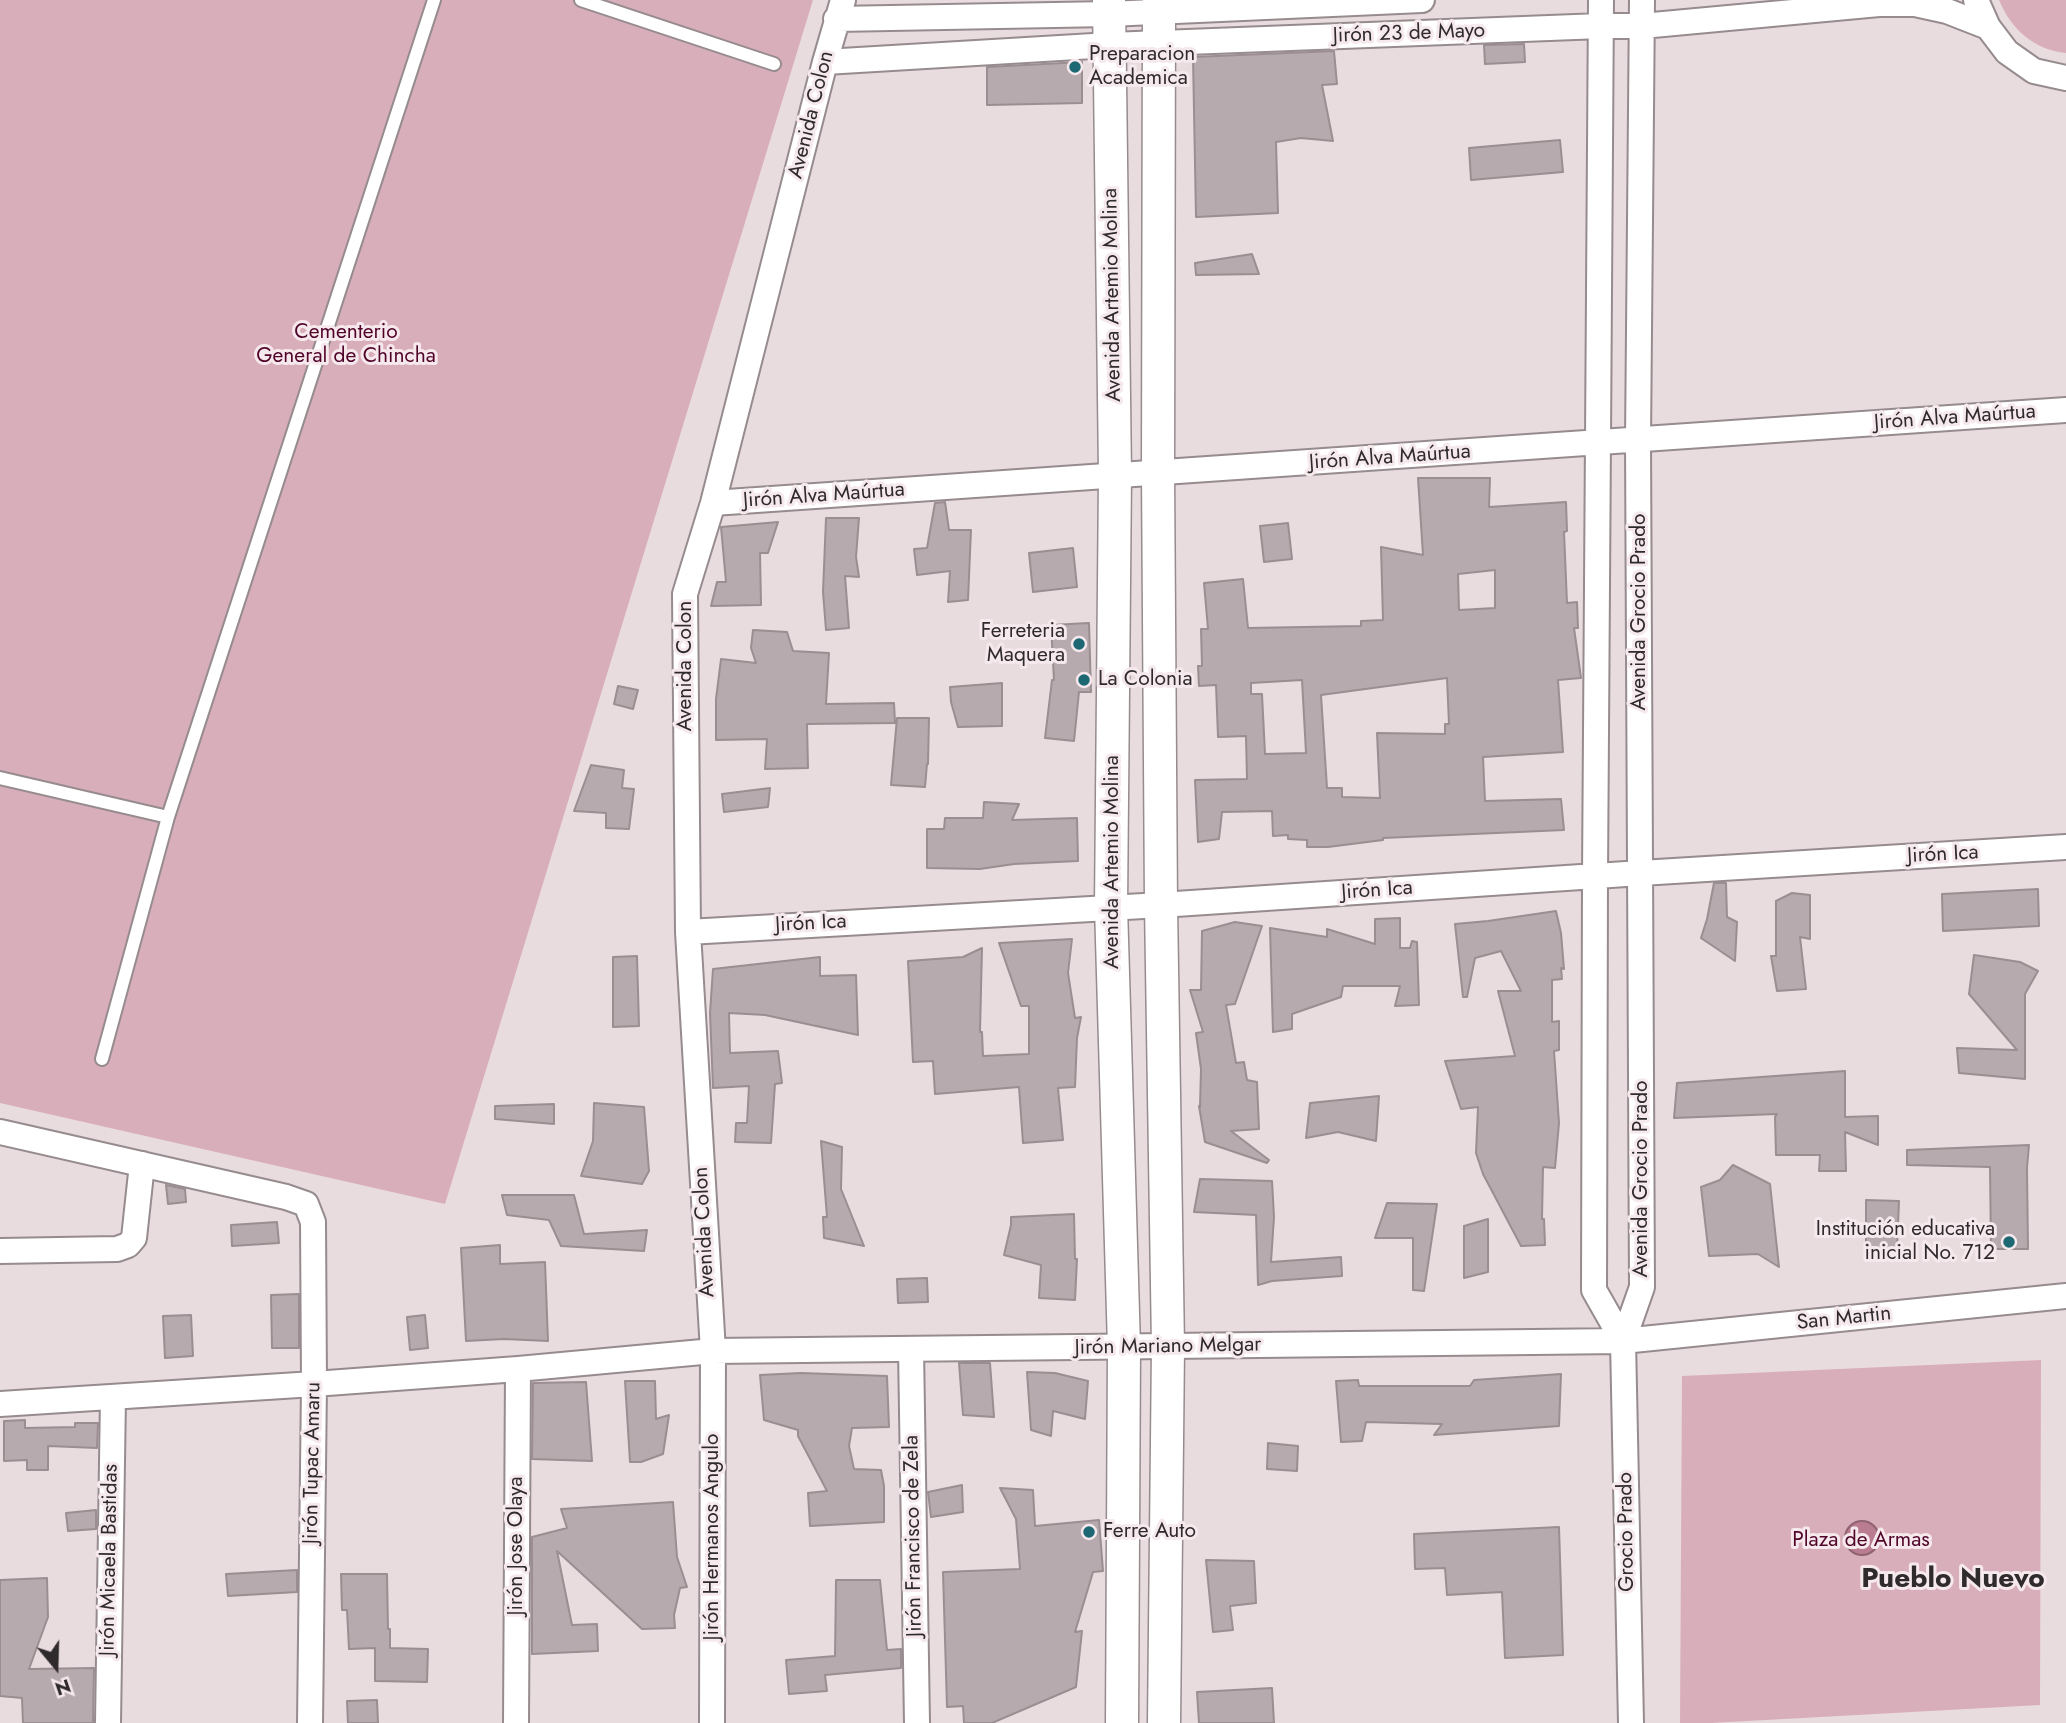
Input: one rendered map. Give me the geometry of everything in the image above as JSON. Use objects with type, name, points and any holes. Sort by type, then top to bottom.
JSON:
[{"type":"street","name":"Jirón 23 de Mayo","points":[[839,9],[1109,7],[1422,0]]},
{"type":"street","name":"Avenida Grocio Prado","points":[[1601,0],[1594,877],[1594,1290],[1623,1341]]},
{"type":"street","name":"Avenida Grocio Prado","points":[[1623,1341],[1642,1287],[1638,440],[1642,0]]},
{"type":"street","points":[[1976,0],[1988,27],[2007,52],[2034,71],[2066,78]]},
{"type":"street","name":"Jirón 23 de Mayo","points":[[825,62],[1110,46],[1642,26],[1879,4],[1915,4],[1947,11],[1988,27]]},
{"type":"street","name":"Avenida Artemio Molina","points":[[1159,6],[1158,473],[1168,1347],[1164,1723]]},
{"type":"street","name":"Avenida Artemio Molina","points":[[1109,7],[1115,475],[1111,906],[1124,1347],[1122,1723]]},
{"type":"street","name":"Avenida Colon","points":[[713,1351],[688,932],[685,594],[713,503],[839,9]]},
{"type":"street","name":"Jirón Alva Maúrtua","points":[[713,503],[2066,411]]},
{"type":"street","name":"Jirón Ica","points":[[688,932],[2066,848]]},
{"type":"street","points":[[0,1132],[142,1164],[134,1238],[128,1245],[117,1249],[0,1251]]},
{"type":"street","name":"Jirón Tupac Amaru","points":[[142,1164],[286,1197],[306,1204],[313,1222],[310,1723]]},
{"type":"street","name":"San Martin","points":[[1623,1341],[2066,1296]]},
{"type":"street","name":"Jirón Mariano Melgar","points":[[0,1404],[518,1369],[713,1351],[1623,1341]]},
{"type":"street","name":"Grocio Prado","points":[[1623,1341],[1631,1723]]},
{"type":"street","name":"Jirón Francisco de Zela","points":[[911,1349],[917,1723]]},
{"type":"street","name":"Jirón Hermanos Angulo","points":[[712,1723],[713,1351]]},
{"type":"street","name":"Jirón Jose Olaya","points":[[516,1723],[518,1369]]},
{"type":"street","name":"Jirón Micaela Bastidas","points":[[108,1723],[113,1397]]},
{"type":"lane","points":[[102,1059],[168,817],[433,0]]},
{"type":"lane","points":[[581,0],[774,64]]},
{"type":"lane","points":[[0,778],[168,817]]},
{"type":"green space","name":"Cementerio General de Chincha","points":[[0,0],[813,0],[445,1204],[0,1103]]},
{"type":"green space","points":[[1999,0],[2066,0],[2066,53],[2044,48],[2025,36],[2010,20]]},
{"type":"green space","name":"Plaza de Armas","points":[[2041,1360],[2040,1705],[1680,1723],[1682,1376]]},
{"type":"shaded area","points":[[1862,1521],[1874,1526],[1879,1538],[1874,1550],[1862,1555],[1850,1550],[1845,1538],[1850,1526]]},
{"type":"building","points":[[1524,44],[1525,62],[1485,64],[1484,45]]},
{"type":"building","points":[[1334,51],[1337,84],[1322,85],[1333,141],[1301,138],[1276,142],[1278,213],[1196,217],[1193,57]]},
{"type":"building","points":[[1082,62],[1082,103],[987,105],[987,67]]},
{"type":"building","points":[[1560,140],[1563,172],[1471,180],[1469,148]]},
{"type":"building","points":[[1252,254],[1259,274],[1196,275],[1195,263]]},
{"type":"building","points":[[1418,478],[1490,478],[1489,507],[1566,502],[1567,531],[1564,532],[1567,603],[1577,602],[1578,628],[1574,628],[1581,678],[1558,680],[1563,752],[1483,757],[1485,801],[1561,799],[1564,830],[1383,838],[1328,847],[1307,847],[1307,840],[1288,839],[1288,835],[1273,836],[1272,811],[1222,812],[1219,839],[1198,842],[1195,780],[1247,779],[1246,736],[1218,737],[1216,685],[1199,686],[1198,666],[1202,666],[1201,629],[1208,629],[1204,583],[1243,579],[1248,628],[1361,626],[1361,621],[1383,620],[1381,547],[1423,555]],"holes":[[[1495,570],[1495,608],[1459,610],[1458,574]],[[1447,678],[1449,724],[1445,724],[1445,734],[1377,733],[1380,798],[1342,797],[1342,788],[1327,788],[1321,695]],[[1302,680],[1306,753],[1265,754],[1262,694],[1251,694],[1251,683]]]},
{"type":"building","points":[[945,502],[949,530],[971,530],[968,600],[948,602],[950,571],[917,575],[914,549],[927,548],[935,503]]},
{"type":"building","points":[[826,518],[859,518],[856,557],[859,577],[845,576],[849,628],[826,630],[823,592]]},
{"type":"building","points":[[778,522],[768,553],[760,553],[761,605],[711,606],[717,582],[726,582],[721,527]]},
{"type":"building","points":[[1288,523],[1292,559],[1264,562],[1260,526]]},
{"type":"building","points":[[1073,548],[1077,587],[1033,592],[1029,553]]},
{"type":"building","points":[[1089,623],[1091,692],[1079,692],[1074,741],[1045,738],[1054,680],[1051,625]]},
{"type":"building","points":[[753,630],[787,632],[793,651],[829,653],[826,704],[894,703],[895,723],[807,724],[808,768],[765,769],[767,739],[716,740],[716,699],[721,659],[756,663],[751,648]]},
{"type":"building","points":[[1002,683],[1002,726],[958,727],[950,687]]},
{"type":"building","points":[[618,686],[638,690],[633,709],[614,704]]},
{"type":"building","points":[[897,718],[929,718],[925,787],[891,785]]},
{"type":"building","points":[[591,765],[624,770],[622,788],[634,789],[629,829],[606,828],[606,813],[574,811]]},
{"type":"building","points":[[770,788],[768,807],[724,812],[722,794]]},
{"type":"building","points":[[984,802],[1019,804],[1012,820],[1077,818],[1078,861],[1014,864],[980,869],[927,868],[927,829],[944,829],[945,818],[983,818]]},
{"type":"building","points":[[1714,883],[1726,883],[1727,917],[1737,922],[1735,961],[1701,938]]},
{"type":"building","points":[[2038,889],[2039,926],[1943,931],[1942,894]]},
{"type":"building","points":[[1792,893],[1810,895],[1810,939],[1800,937],[1806,989],[1777,991],[1771,956],[1776,956],[1776,901]]},
{"type":"building","points":[[1556,911],[1564,969],[1561,968],[1562,979],[1552,980],[1552,1022],[1559,1021],[1559,1050],[1554,1051],[1559,1123],[1555,1168],[1543,1167],[1542,1219],[1545,1245],[1521,1246],[1483,1174],[1476,1153],[1478,1107],[1461,1109],[1445,1061],[1515,1056],[1498,991],[1521,991],[1501,951],[1475,958],[1467,997],[1463,997],[1455,924]]},
{"type":"building","points":[[1400,918],[1400,948],[1410,948],[1412,941],[1417,942],[1419,1005],[1395,1006],[1400,986],[1343,986],[1341,997],[1292,1014],[1292,1029],[1273,1032],[1270,928],[1327,937],[1327,929],[1375,944],[1375,919]]},
{"type":"building","points":[[1235,922],[1262,926],[1235,1004],[1226,1005],[1236,1063],[1244,1062],[1247,1080],[1257,1082],[1259,1129],[1231,1131],[1269,1160],[1267,1163],[1205,1142],[1199,1106],[1201,1069],[1196,1033],[1203,1032],[1190,990],[1201,990],[1202,931]]},
{"type":"building","points":[[1072,939],[1068,973],[1075,1018],[1081,1017],[1077,1038],[1075,1087],[1058,1088],[1063,1140],[1023,1143],[1019,1087],[935,1094],[933,1061],[913,1062],[908,961],[963,957],[982,948],[980,1032],[983,1056],[1029,1054],[1029,1006],[1021,1006],[999,943]]},
{"type":"building","points":[[1974,955],[2020,962],[2038,971],[2025,994],[2025,1079],[1959,1073],[1957,1048],[2017,1050],[1969,994]]},
{"type":"building","points":[[637,956],[639,1026],[613,1027],[613,957]]},
{"type":"building","points":[[820,957],[820,976],[856,975],[858,1035],[765,1015],[729,1013],[730,1053],[778,1051],[782,1083],[775,1084],[771,1143],[735,1142],[736,1123],[747,1123],[749,1086],[713,1088],[710,1013],[713,969]]},
{"type":"building","points":[[1845,1071],[1845,1117],[1878,1116],[1878,1145],[1845,1132],[1846,1171],[1819,1171],[1820,1155],[1776,1155],[1777,1114],[1674,1118],[1677,1083]]},
{"type":"building","points":[[1379,1096],[1376,1141],[1338,1132],[1306,1138],[1310,1103]]},
{"type":"building","points":[[594,1103],[644,1107],[649,1171],[642,1184],[581,1176],[593,1141]]},
{"type":"building","points":[[554,1104],[554,1124],[495,1119],[495,1106]]},
{"type":"building","points":[[821,1141],[842,1147],[841,1189],[864,1246],[824,1238],[823,1217],[827,1217]]},
{"type":"building","points":[[2029,1145],[2028,1249],[1991,1249],[1990,1167],[1907,1165],[1907,1150]]},
{"type":"building","points":[[1733,1165],[1770,1184],[1779,1267],[1758,1254],[1709,1256],[1701,1187],[1720,1180]]},
{"type":"building","points":[[1200,1179],[1272,1181],[1274,1217],[1271,1262],[1341,1257],[1342,1276],[1272,1281],[1258,1285],[1256,1215],[1194,1212]]},
{"type":"building","points":[[166,1185],[185,1189],[186,1202],[168,1204]]},
{"type":"building","points":[[502,1195],[574,1195],[584,1234],[647,1230],[644,1251],[561,1246],[549,1220],[507,1215]]},
{"type":"building","points":[[1866,1200],[1899,1201],[1897,1250],[1866,1249]]},
{"type":"building","points":[[1387,1203],[1437,1204],[1424,1291],[1413,1290],[1413,1238],[1375,1238]]},
{"type":"building","points":[[1074,1214],[1077,1259],[1075,1300],[1039,1298],[1041,1265],[1004,1255],[1011,1217]]},
{"type":"building","points":[[1488,1219],[1488,1272],[1464,1278],[1464,1226]]},
{"type":"building","points":[[277,1222],[279,1243],[232,1246],[231,1225]]},
{"type":"building","points":[[500,1245],[500,1264],[545,1262],[548,1341],[466,1341],[461,1248]]},
{"type":"building","points":[[927,1278],[928,1302],[898,1303],[897,1279]]},
{"type":"building","points":[[299,1294],[299,1348],[272,1348],[271,1295]]},
{"type":"building","points":[[191,1315],[193,1356],[165,1358],[163,1316]]},
{"type":"building","points":[[425,1315],[428,1348],[410,1350],[407,1317]]},
{"type":"building","points":[[959,1363],[990,1363],[994,1417],[963,1415]]},
{"type":"building","points":[[1027,1372],[1055,1373],[1088,1381],[1085,1419],[1053,1411],[1051,1436],[1031,1430]]},
{"type":"building","points":[[801,1373],[887,1376],[889,1427],[852,1428],[849,1446],[854,1469],[881,1470],[884,1522],[810,1526],[808,1493],[827,1491],[798,1436],[798,1430],[764,1420],[760,1375]]},
{"type":"building","points":[[1561,1374],[1559,1426],[1434,1435],[1442,1424],[1366,1422],[1362,1441],[1341,1442],[1336,1381],[1358,1380],[1359,1386],[1470,1386],[1474,1380]]},
{"type":"building","points":[[625,1381],[655,1381],[656,1419],[669,1415],[663,1454],[641,1462],[630,1462]]},
{"type":"building","points":[[586,1382],[592,1461],[532,1459],[533,1383]]},
{"type":"building","points":[[25,1420],[25,1428],[75,1427],[75,1423],[98,1423],[97,1448],[48,1446],[48,1470],[27,1470],[27,1460],[4,1461],[4,1421]]},
{"type":"building","points":[[1268,1443],[1298,1446],[1297,1471],[1267,1469]]},
{"type":"building","points":[[962,1485],[963,1512],[931,1517],[928,1492]]},
{"type":"building","points":[[1000,1488],[1033,1490],[1035,1526],[1099,1520],[1103,1571],[1093,1572],[1075,1632],[1082,1631],[1076,1687],[992,1723],[964,1723],[963,1706],[947,1707],[943,1572],[1020,1569],[1016,1519]]},
{"type":"building","points":[[673,1502],[677,1557],[687,1587],[680,1588],[674,1615],[675,1628],[642,1629],[557,1551],[572,1625],[597,1624],[598,1651],[532,1654],[532,1537],[567,1528],[561,1509]]},
{"type":"building","points":[[96,1510],[96,1529],[68,1531],[66,1513]]},
{"type":"building","points":[[1559,1527],[1563,1655],[1505,1658],[1502,1592],[1447,1595],[1445,1568],[1415,1569],[1414,1534]]},
{"type":"building","points":[[1206,1560],[1254,1561],[1256,1603],[1230,1606],[1233,1630],[1213,1632]]},
{"type":"building","points":[[297,1570],[297,1592],[228,1596],[226,1574]]},
{"type":"building","points":[[341,1574],[387,1574],[390,1648],[428,1649],[427,1682],[375,1681],[375,1648],[349,1649],[347,1610],[342,1610]]},
{"type":"building","points":[[47,1578],[48,1617],[29,1669],[94,1668],[93,1723],[23,1723],[22,1698],[0,1696],[0,1580]]},
{"type":"building","points":[[836,1580],[880,1580],[887,1650],[901,1649],[901,1668],[825,1675],[827,1691],[789,1694],[786,1660],[835,1656]]},
{"type":"building","points":[[1272,1688],[1274,1723],[1199,1723],[1197,1692]]},
{"type":"building","points":[[377,1700],[378,1723],[348,1723],[347,1701]]},
{"type":"place","name":"Preparacion Academica","points":[[1075,67]]},
{"type":"place","name":"Ferreteria Maquera","points":[[1079,644]]},
{"type":"place","name":"La Colonia","points":[[1084,680]]},
{"type":"place","name":"Institución educativa inicial No. 712","points":[[2009,1242]]},
{"type":"place","name":"Ferre Auto","points":[[1089,1532]]},
{"type":"district","name":"Pueblo Nuevo","points":[[1953,1580]]}]
